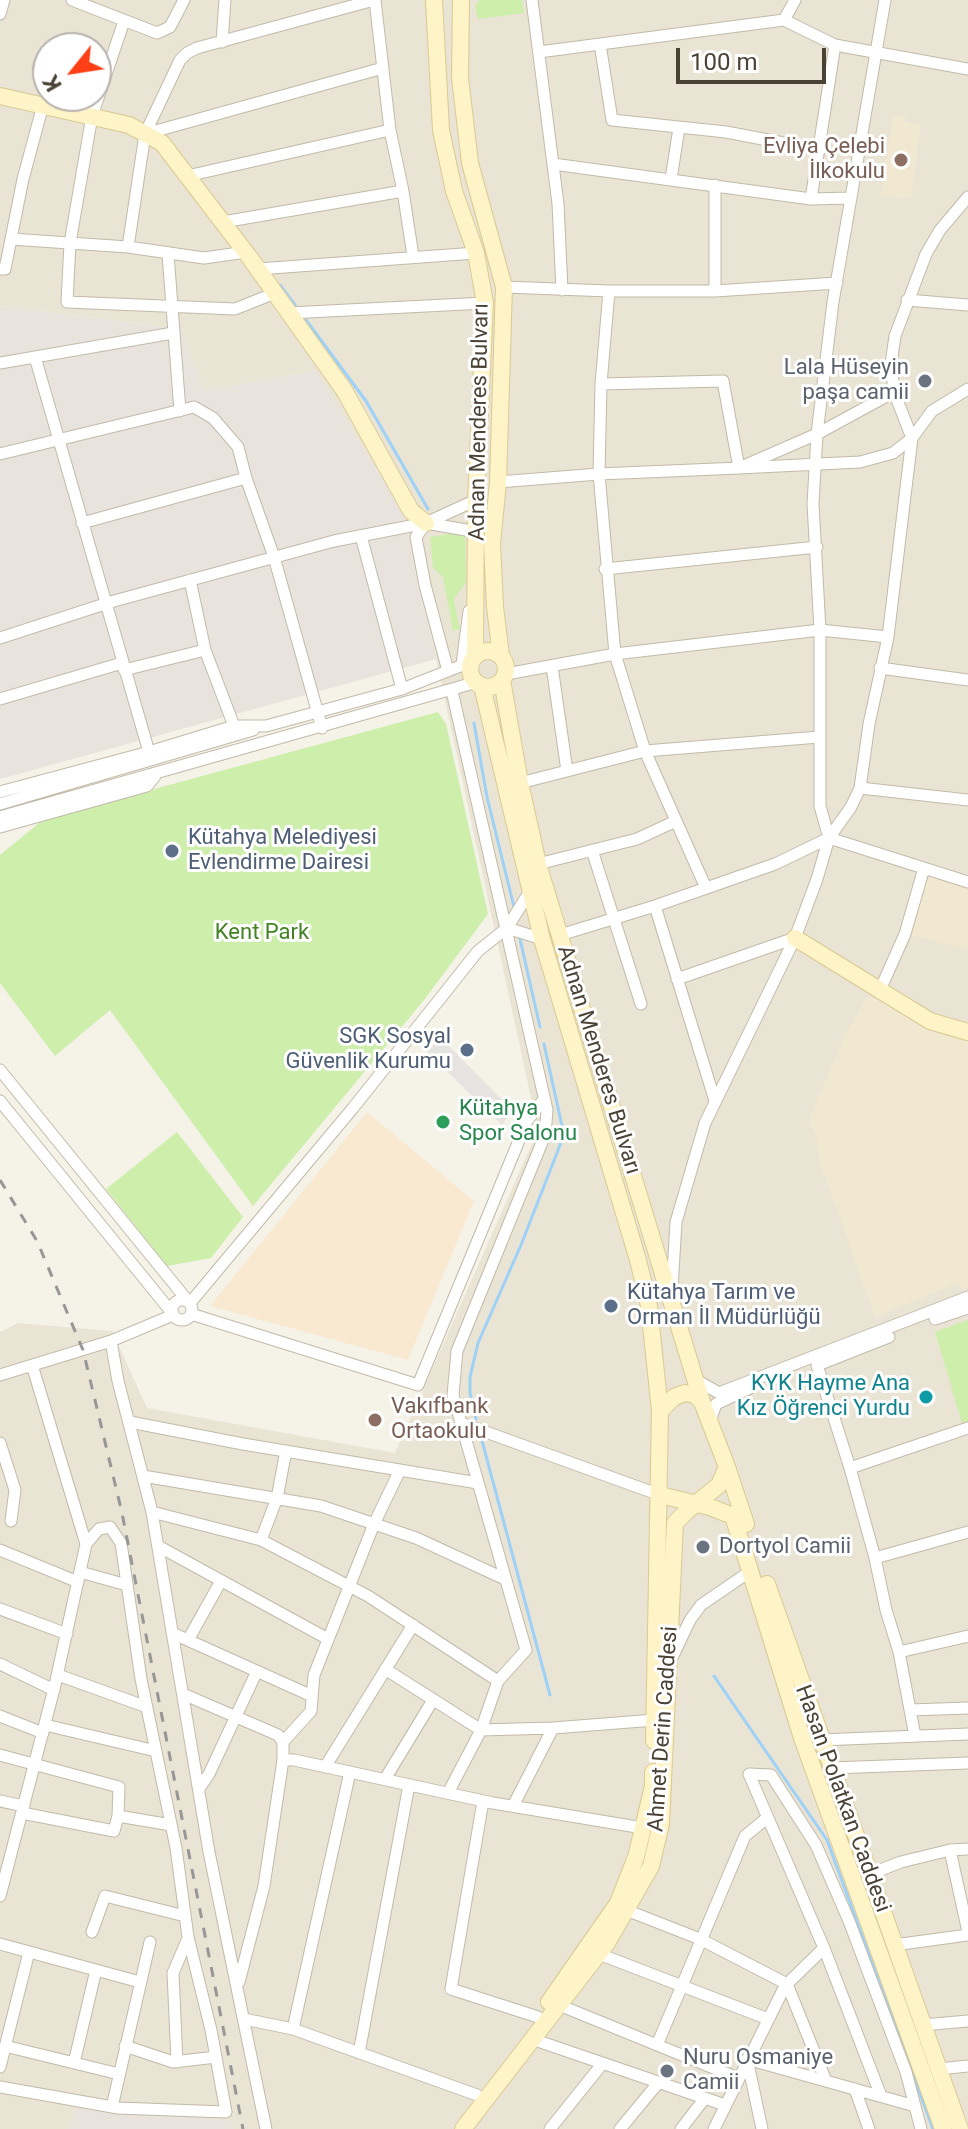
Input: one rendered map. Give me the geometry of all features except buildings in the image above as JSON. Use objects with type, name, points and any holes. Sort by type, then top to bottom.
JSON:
[{"type":"main road","name":"Adnan Menderes Bulvarı","points":[[434,0],[441,130],[454,191],[476,253],[485,303],[470,661]]},
{"type":"main road","name":"Adnan Menderes Bulvarı","points":[[461,0],[460,78],[470,163],[504,287],[498,482],[492,544],[501,656]]},
{"type":"main road","points":[[0,96],[32,103]]},
{"type":"main road","points":[[74,112],[129,125],[162,143],[246,252],[344,390],[411,511],[426,523]]},
{"type":"main road","points":[[490,651],[501,656],[505,664],[504,677],[493,686],[480,684],[471,670],[470,661],[490,651]]},
{"type":"main road","name":"Adnan Menderes Bulvarı","points":[[504,677],[520,783],[538,864],[671,1299]]},
{"type":"main road","name":"Adnan Menderes Bulvarı","points":[[480,684],[542,939],[649,1306]]},
{"type":"main road","points":[[795,938],[930,1021],[968,1032]]},
{"type":"main road","points":[[671,1299],[702,1402],[727,1467]]},
{"type":"main road","name":"Ahmet Derin Caddesi","points":[[449,2129],[538,2017],[618,1903],[636,1857],[653,1786],[655,1720],[660,1411],[649,1306]]},
{"type":"main road","points":[[660,1411],[674,1397],[685,1393],[695,1395],[702,1402]]},
{"type":"main road","name":"Ahmet Derin Caddesi","points":[[463,2129],[599,1954],[651,1866],[661,1824],[675,1523],[719,1485],[727,1467]]},
{"type":"main road","name":"Hasan Polatkan Caddesi","points":[[727,1467],[894,1945],[939,2069],[961,2118]]},
{"type":"main road","points":[[660,1495],[696,1504]]},
{"type":"main road","name":"Hasan Polatkan Caddesi","points":[[696,1504],[733,1516],[802,1738],[943,2129]]},
{"type":"street","points":[[0,14],[4,0]]},
{"type":"street","points":[[72,0],[157,33],[164,32],[177,18],[184,0]]},
{"type":"street","points":[[222,42],[225,0]]},
{"type":"street","points":[[128,247],[145,134],[180,60],[197,48],[374,0],[390,130],[413,256]]},
{"type":"street","points":[[532,0],[553,164],[562,290]]},
{"type":"street","points":[[784,20],[795,0]]},
{"type":"street","points":[[829,838],[820,806],[820,630],[813,504],[817,434],[837,283],[885,0]]},
{"type":"street","points":[[539,52],[784,20],[835,45],[968,69]]},
{"type":"street","points":[[124,21],[92,116],[70,243],[67,302],[235,309],[275,293]]},
{"type":"street","points":[[600,44],[612,120],[726,132],[820,150]]},
{"type":"street","points":[[811,199],[835,45]]},
{"type":"street","points":[[145,134],[383,68]]},
{"type":"street","points":[[0,269],[5,269],[41,112]]},
{"type":"street","points":[[671,179],[679,128]]},
{"type":"street","points":[[187,176],[390,130]]},
{"type":"street","points":[[553,164],[811,199],[851,198]]},
{"type":"street","points":[[715,185],[715,291]]},
{"type":"street","points":[[223,222],[403,191]]},
{"type":"street","points":[[671,1299],[676,1222],[705,1123],[795,938],[829,838],[860,788],[888,637],[912,438],[894,392],[891,364],[895,336],[926,254],[940,230],[968,197]]},
{"type":"street","points":[[11,239],[128,247],[204,258],[246,252]]},
{"type":"street","points":[[258,269],[476,253]]},
{"type":"street","points":[[168,254],[180,411]]},
{"type":"street","points":[[504,287],[715,291],[837,283]]},
{"type":"street","points":[[609,291],[601,384],[599,474],[605,569],[615,654],[645,751],[706,888]]},
{"type":"street","points":[[907,300],[968,305]]},
{"type":"street","points":[[289,313],[485,303]]},
{"type":"street","points":[[0,363],[173,333]]},
{"type":"street","points":[[35,357],[149,752]]},
{"type":"street","points":[[601,384],[723,381],[739,468]]},
{"type":"street","points":[[498,482],[599,474],[860,462],[893,453],[912,438],[932,411],[968,389]]},
{"type":"street","points":[[739,468],[817,434],[894,392]]},
{"type":"street","points":[[0,454],[194,407],[213,418],[238,447],[274,557],[322,728]]},
{"type":"street","points":[[82,523],[246,478]]},
{"type":"street","points":[[0,638],[105,604],[274,557],[426,523],[476,500]]},
{"type":"street","points":[[426,523],[477,532]]},
{"type":"street","points":[[426,523],[416,537],[448,671]]},
{"type":"street","points":[[361,536],[402,689]]},
{"type":"street","points":[[605,569],[817,547]]},
{"type":"street","points":[[190,580],[205,650],[234,726]]},
{"type":"street","points":[[504,677],[615,654],[820,630],[888,637]]},
{"type":"street","points":[[0,699],[123,666],[205,650]]},
{"type":"street","points":[[0,804],[402,689],[470,661]]},
{"type":"street","points":[[552,666],[567,771]]},
{"type":"street","points":[[880,668],[968,680]]},
{"type":"street","points":[[0,817],[480,684]]},
{"type":"street","points":[[448,1793],[481,1730],[498,1681],[526,1650],[453,1395],[457,1351],[545,1135],[547,1110],[452,691]]},
{"type":"street","points":[[0,792],[234,726],[266,726]]},
{"type":"street","points":[[520,783],[645,751],[819,737]]},
{"type":"street","points":[[0,827],[147,786],[155,775]]},
{"type":"street","points":[[860,788],[968,800]]},
{"type":"street","points":[[538,864],[637,839],[676,821]]},
{"type":"street","points":[[560,935],[775,864],[829,838],[968,882]]},
{"type":"street","points":[[592,850],[641,1004]]},
{"type":"street","points":[[880,990],[905,934],[924,868]]},
{"type":"street","points":[[189,1306],[478,951],[507,928],[530,891]]},
{"type":"street","points":[[655,906],[715,1101]]},
{"type":"street","points":[[507,928],[542,939]]},
{"type":"street","points":[[677,979],[795,938]]},
{"type":"street","points":[[0,1070],[189,1306]]},
{"type":"street","points":[[173,1314],[175,1302],[418,1385],[527,1121],[544,1099]]},
{"type":"street","points":[[0,1101],[173,1314]]},
{"type":"street","points":[[696,1380],[719,1393],[968,1297]]},
{"type":"street","points":[[710,1421],[716,1404],[749,1388],[968,1308]]},
{"type":"street","points":[[0,1375],[111,1341],[173,1314]]},
{"type":"street","points":[[111,1341],[118,1381],[152,1512],[199,1789],[266,2129]]},
{"type":"street","points":[[1,1892],[6,1848],[23,1809],[35,1764],[86,1544],[32,1365]]},
{"type":"street","points":[[817,1365],[875,1558],[899,1652],[915,1736]]},
{"type":"street","points":[[130,1422],[478,1483]]},
{"type":"street","points":[[461,1423],[660,1495]]},
{"type":"street","points":[[850,1468],[968,1428]]},
{"type":"street","points":[[0,1443],[15,1490],[11,1521]]},
{"type":"street","points":[[261,1540],[277,1498],[286,1451]]},
{"type":"street","points":[[283,1742],[311,1711],[314,1675],[374,1524],[400,1470]]},
{"type":"street","points":[[143,1476],[321,1506],[416,1538],[505,1579]]},
{"type":"street","points":[[152,1512],[261,1540],[349,1586],[498,1681]]},
{"type":"street","points":[[0,2087],[112,2107],[226,2112],[188,1937],[121,1543],[110,1527],[99,1529],[86,1544]]},
{"type":"street","points":[[875,1558],[968,1532]]},
{"type":"street","points":[[158,1546],[328,1639]]},
{"type":"street","points":[[0,1550],[79,1577],[127,1585]]},
{"type":"street","points":[[669,1664],[690,1620],[701,1605],[752,1570]]},
{"type":"street","points":[[188,1640],[221,1581]]},
{"type":"street","points":[[0,1609],[67,1634]]},
{"type":"street","points":[[325,1767],[413,1625]]},
{"type":"street","points":[[172,1633],[312,1696]]},
{"type":"street","points":[[899,1652],[968,1636]]},
{"type":"street","points":[[0,1664],[54,1690]]},
{"type":"street","points":[[385,1669],[481,1730],[655,1720]]},
{"type":"street","points":[[199,1789],[257,1671]]},
{"type":"street","points":[[58,1675],[147,1707]]},
{"type":"street","points":[[183,1694],[278,1735],[283,1742],[264,1886],[237,1987]]},
{"type":"street","points":[[385,1779],[433,1700]]},
{"type":"street","points":[[910,1710],[968,1708]]},
{"type":"street","points":[[0,1716],[44,1729],[156,1751]]},
{"type":"street","points":[[513,1806],[553,1728]]},
{"type":"street","points":[[821,1740],[968,1734]]},
{"type":"street","points":[[0,1755],[119,1787],[114,1831],[0,1801]]},
{"type":"street","points":[[283,1760],[483,1801],[643,1828]]},
{"type":"street","points":[[831,1768],[968,1763]]},
{"type":"street","points":[[293,2029],[350,1772]]},
{"type":"street","points":[[881,2096],[824,1948],[749,1774],[771,1775],[816,1845],[896,2044],[921,2129]]},
{"type":"street","points":[[359,2053],[409,1785]]},
{"type":"street","points":[[483,1801],[451,1989],[538,2017]]},
{"type":"street","points":[[118,1816],[171,1825]]},
{"type":"street","points":[[657,2045],[745,1836],[767,1818]]},
{"type":"street","points":[[870,1874],[901,1862],[950,1850],[968,1849]]},
{"type":"street","points":[[894,1945],[968,1933],[950,1850]]},
{"type":"street","points":[[92,1932],[105,1896],[185,1916]]},
{"type":"street","points":[[626,1910],[700,1939],[787,1984],[826,2081]]},
{"type":"street","points":[[177,2062],[173,1973],[188,1937]]},
{"type":"street","points":[[112,2107],[150,1942]]},
{"type":"street","points":[[0,1944],[140,1982]]},
{"type":"street","points":[[714,2129],[787,1984],[824,1948]]},
{"type":"street","points":[[0,2067],[29,1952]]},
{"type":"street","points":[[599,1954],[768,2019]]},
{"type":"street","points":[[74,2063],[96,1970]]},
{"type":"street","points":[[559,2005],[738,2078]]},
{"type":"street","points":[[244,2019],[293,2029],[477,2095]]},
{"type":"street","points":[[923,2025],[968,2021]]},
{"type":"street","points":[[532,2039],[725,2105]]},
{"type":"street","points":[[5,2046],[119,2074]]},
{"type":"street","points":[[125,2046],[159,2059],[177,2062],[216,2057]]},
{"type":"street","points":[[747,2059],[915,2106]]},
{"type":"street","points":[[747,2059],[762,2129]]},
{"type":"street","points":[[550,2129],[603,2063]]},
{"type":"street","points":[[939,2069],[968,2066]]},
{"type":"street","points":[[620,2129],[659,2082]]},
{"type":"street","points":[[855,2089],[869,2129]]},
{"type":"street","points":[[681,2129],[705,2098]]},
{"type":"shaded area","points":[[0,0],[968,0],[968,2129],[0,2129],[0,1332],[18,1323],[112,1331],[147,1408],[395,1453],[538,1130],[401,510],[316,371],[202,391],[182,329],[0,306]]},
{"type":"shaded area","name":"Evliya Çelebi İlkokulu","points":[[893,115],[905,116],[906,122],[921,124],[911,198],[881,196]]},
{"type":"shaded area","points":[[0,306],[182,329],[203,391],[316,371],[401,510],[436,659],[0,779]]},
{"type":"shaded area","points":[[922,874],[968,885],[968,950],[905,934]]},
{"type":"shaded area","points":[[867,996],[968,1035],[968,1287],[963,1289],[958,1283],[875,1317],[819,1160],[816,1134],[808,1122],[843,1039]]},
{"type":"shaded area","points":[[440,1037],[512,1110],[502,1125],[427,1052]]},
{"type":"shaded area","points":[[367,1112],[474,1201],[408,1360],[210,1306]]},
{"type":"shaded area","points":[[78,2106],[232,2121],[233,2129],[68,2129]]},
{"type":"green space","points":[[479,0],[522,0],[524,13],[478,19],[475,6]]},
{"type":"green space","points":[[465,531],[466,582],[454,599],[460,629],[453,631],[443,577],[433,568],[430,537]]},
{"type":"green space","name":"Kent Park","points":[[438,712],[446,724],[488,914],[424,1000],[253,1206],[110,1010],[55,1056],[0,983],[0,855],[44,819]]},
{"type":"green space","points":[[177,1132],[243,1217],[211,1258],[167,1266],[106,1189]]},
{"type":"green space","points":[[968,1320],[968,1421],[962,1423],[935,1332]]},
{"type":"waterway","points":[[280,285],[295,305]]},
{"type":"waterway","points":[[306,320],[366,401],[428,509]]},
{"type":"waterway","points":[[474,723],[487,797],[514,907]]},
{"type":"waterway","points":[[520,939],[540,1027]]},
{"type":"waterway","points":[[476,1419],[470,1377],[478,1343],[564,1135],[544,1044]]},
{"type":"waterway","points":[[481,1437],[550,1695]]},
{"type":"waterway","points":[[714,1676],[827,1840],[933,2129]]},
{"type":"railway","points":[[0,1180],[37,1241],[83,1350],[122,1513],[243,2129]]},
{"type":"place","name":"Evliya Çelebi İlkokulu","points":[[901,160]]},
{"type":"place","name":"Lala Hüseyin paşa camii","points":[[925,381]]},
{"type":"place","name":"Kütahya Melediyesi Evlendirme Dairesi","points":[[172,851]]},
{"type":"place","name":"SGK Sosyal Güvenlik Kurumu","points":[[467,1050]]},
{"type":"place","name":"Kütahya Spor Salonu","points":[[443,1122]]},
{"type":"place","name":"Kütahya Tarım ve Orman İl Müdürlüğü","points":[[611,1306]]},
{"type":"place","name":"KYK Hayme Ana Kız Öğrenci Yurdu","points":[[926,1397]]},
{"type":"place","name":"Vakıfbank Ortaokulu","points":[[375,1420]]},
{"type":"place","name":"Dortyol Camii","points":[[703,1547]]},
{"type":"place","name":"Nuru Osmaniye Camii","points":[[667,2071]]}]
